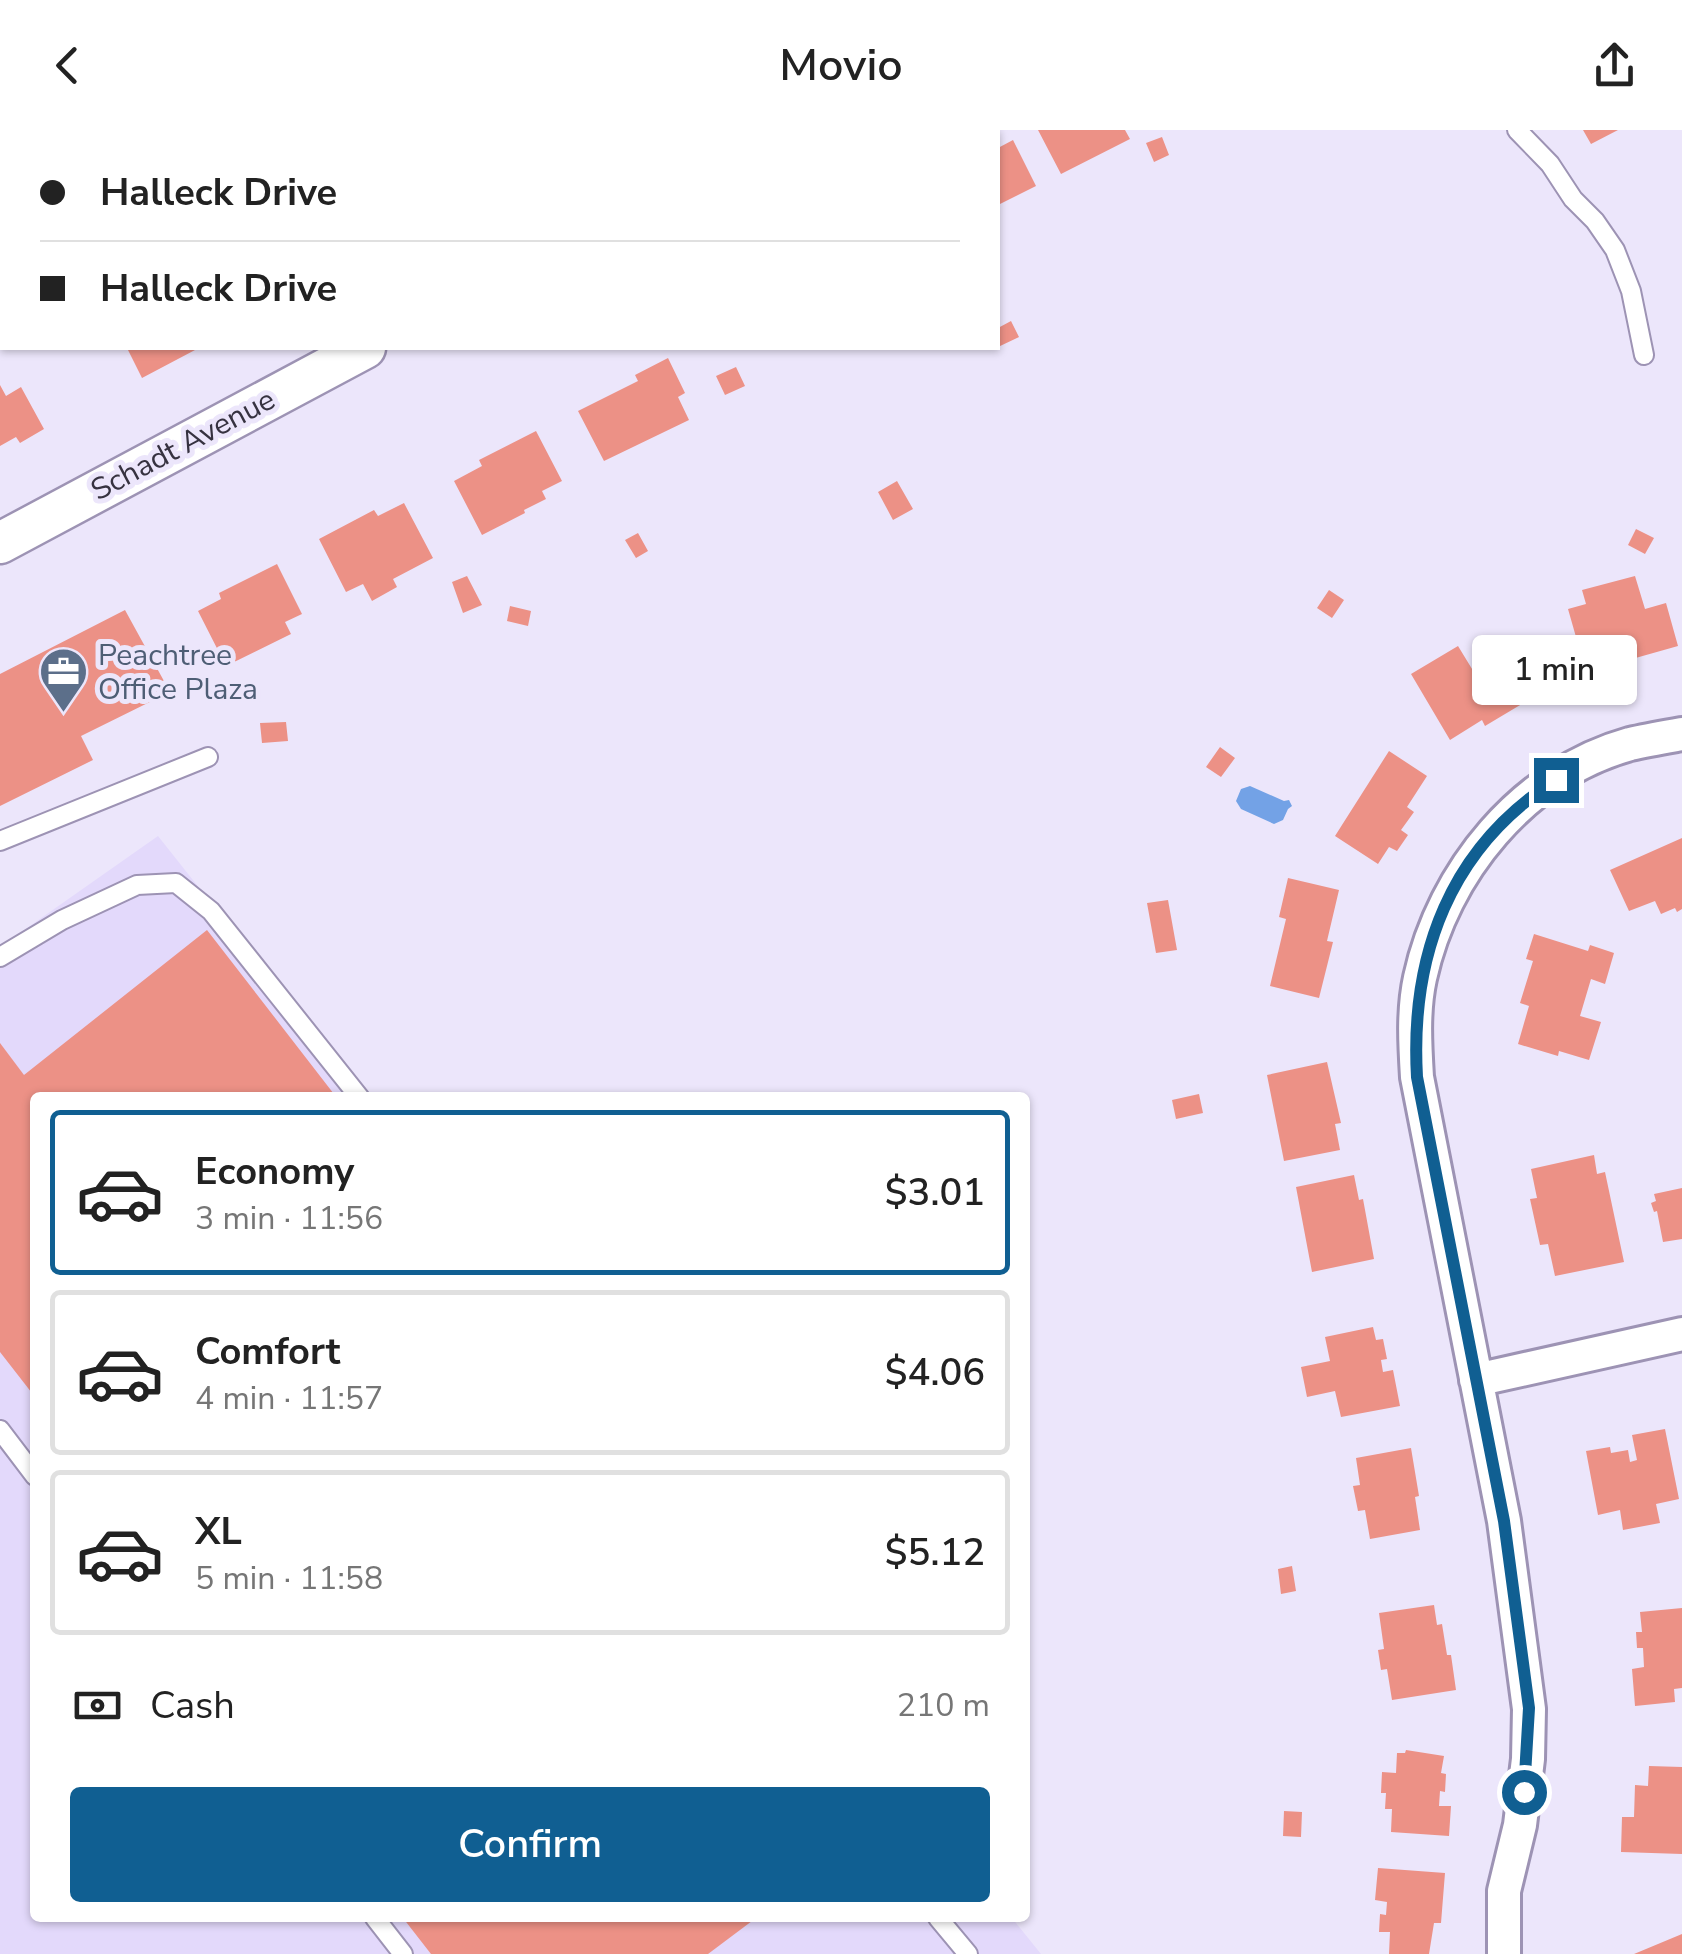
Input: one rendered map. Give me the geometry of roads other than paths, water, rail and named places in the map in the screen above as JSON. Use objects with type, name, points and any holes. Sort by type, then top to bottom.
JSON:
[{"type":"street","name":"Schadt Avenue","points":[[0,542],[362,350]]},
{"type":"street","points":[[1504,1954],[1504,1891],[1520,1825],[1529,1708],[1504,1521],[1417,1077],[1414,1034],[1419,981],[1446,901],[1494,830],[1533,794],[1578,766],[1627,745],[1682,734]]},
{"type":"street","points":[[1476,1380],[1682,1334]]},
{"type":"lane","points":[[1517,130],[1550,164],[1573,200],[1595,220],[1615,250],[1631,292],[1644,355]]},
{"type":"lane","points":[[0,841],[208,757]]},
{"type":"lane","points":[[0,958],[62,920],[137,885],[176,883],[211,911],[355,1092]]},
{"type":"lane","points":[[0,1430],[30,1469]]},
{"type":"lane","points":[[378,1922],[403,1954]]},
{"type":"lane","points":[[941,1922],[968,1954]]},
{"type":"water","points":[[1250,786],[1289,800],[1292,806],[1283,820],[1274,824],[1241,809],[1236,801],[1241,789]]},
{"type":"place","name":"Peachtree Office Plaza","points":[[63,714]]}]
